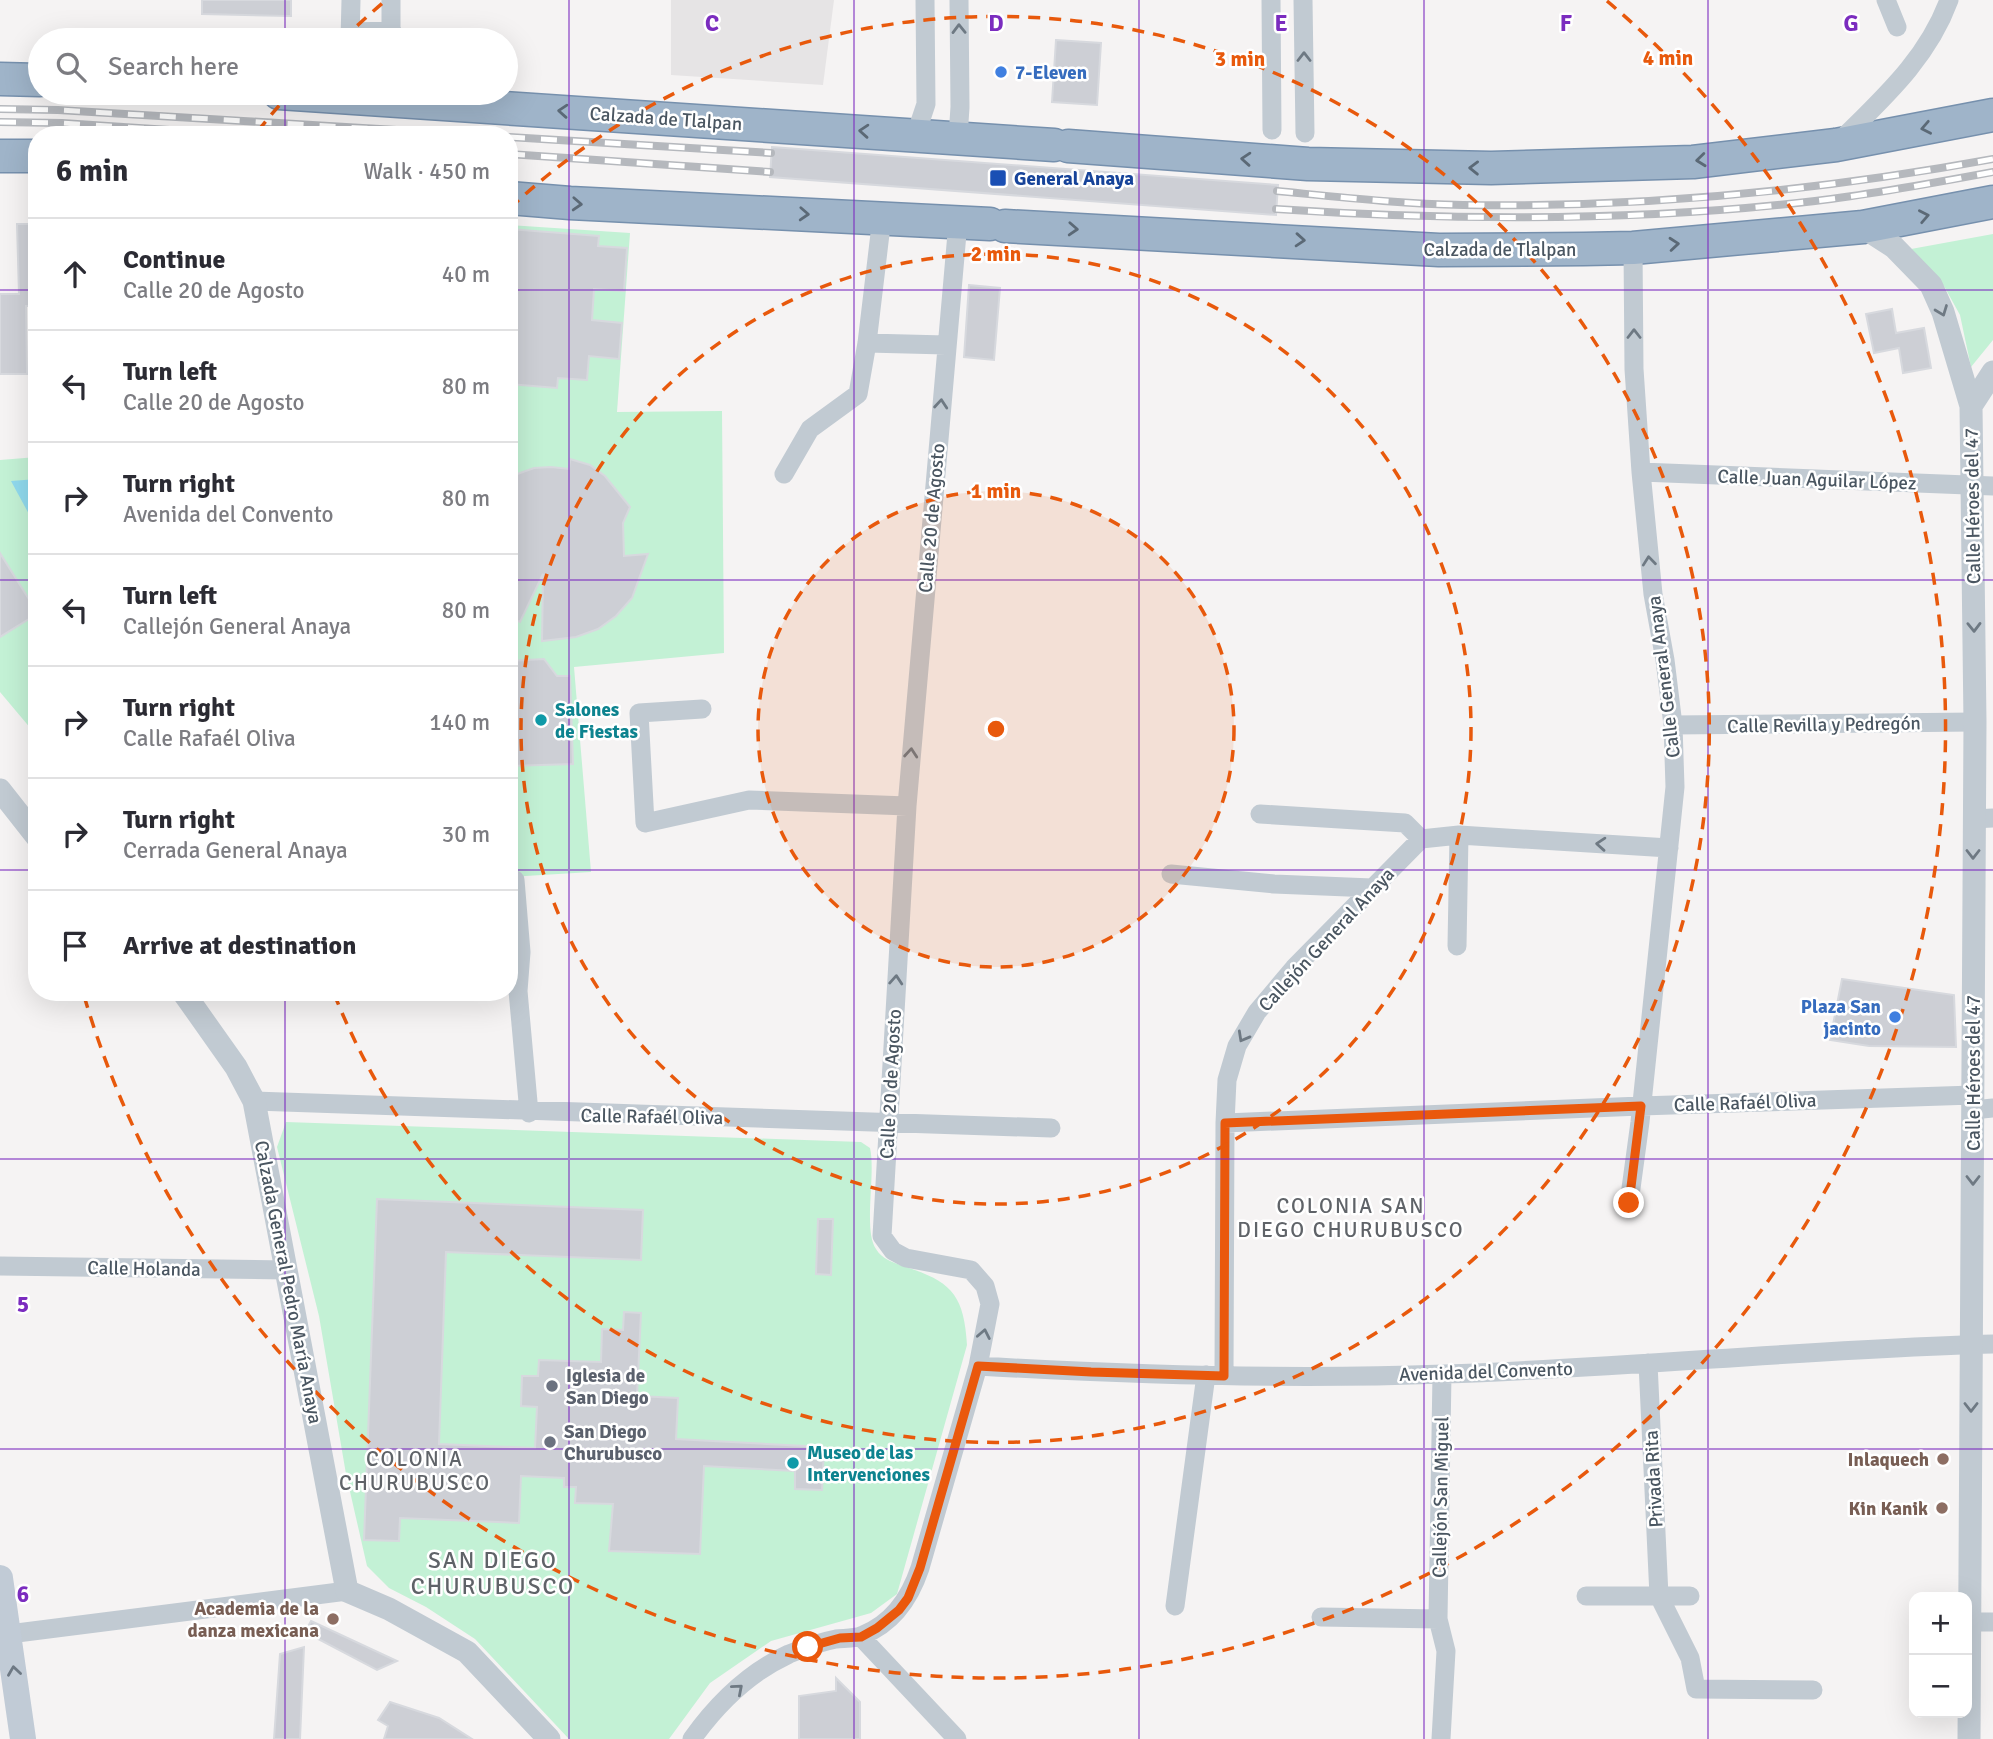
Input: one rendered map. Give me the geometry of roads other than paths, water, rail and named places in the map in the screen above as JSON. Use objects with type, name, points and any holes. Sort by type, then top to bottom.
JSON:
[{"type":"highway","points":[[0,79],[28,80]]},
{"type":"highway","name":"Calzada de Tlalpan","points":[[504,105],[1308,164],[1491,168],[1693,162],[1836,145],[1993,115]]},
{"type":"highway","name":"Calzada de Tlalpan","points":[[518,199],[570,204],[883,217],[1439,250],[1633,248],[1863,228],[1993,202]]},
{"type":"main road","points":[[0,1578],[23,1739]]},
{"type":"street","points":[[351,0],[351,28]]},
{"type":"street","points":[[391,0],[392,28]]},
{"type":"street","points":[[916,134],[926,104],[925,0]]},
{"type":"street","points":[[958,137],[959,0]]},
{"type":"street","points":[[1270,0],[1271,122],[1305,123],[1303,0]]},
{"type":"street","points":[[1886,0],[1896,27]]},
{"type":"street","points":[[1836,145],[1897,85],[1921,55],[1940,26],[1950,0]]},
{"type":"street","points":[[926,72],[960,72]]},
{"type":"street","points":[[785,474],[810,429],[858,394],[883,217]]},
{"type":"street","name":"Calle 20 de Agosto","points":[[692,1739],[718,1707],[769,1665],[790,1654],[825,1642],[861,1637],[899,1610],[914,1586],[978,1366],[990,1304],[985,1286],[979,1278],[962,1267],[900,1256],[887,1245],[882,1236],[907,806],[958,222]]},
{"type":"street","name":"Calle Héroes del 47","points":[[1863,228],[1894,247],[1931,285],[1943,312],[1971,406],[1982,485],[1975,722],[1983,818],[1980,1104],[1982,1344],[1971,1592]]},
{"type":"street","name":"Calle General Anaya","points":[[1629,1203],[1675,787],[1673,725],[1653,594],[1641,472],[1634,369],[1633,248]]},
{"type":"street","points":[[867,343],[946,345]]},
{"type":"street","name":"Calle Héroes del 47","points":[[1971,406],[1993,372]]},
{"type":"street","name":"Calle Juan Aguilar López","points":[[1641,472],[1982,485]]},
{"type":"street","points":[[702,709],[639,713],[645,823],[748,800],[907,806]]},
{"type":"street","name":"Calle Revilla y Pedregón","points":[[1673,725],[1975,722]]},
{"type":"street","points":[[0,790],[28,826]]},
{"type":"street","points":[[1260,814],[1405,823],[1421,839],[1460,835],[1669,848]]},
{"type":"street","points":[[1457,946],[1460,835]]},
{"type":"street","name":"Callejón General Anaya","points":[[1175,1606],[1215,1375],[1227,1080],[1237,1046],[1257,1012],[1294,968],[1421,839]]},
{"type":"street","points":[[1171,874],[1274,884],[1372,888]]},
{"type":"street","points":[[518,916],[521,952],[518,991],[529,1112]]},
{"type":"street","name":"Calzada General Pedro María Anaya","points":[[189,1001],[236,1067],[254,1101],[347,1591]]},
{"type":"street","name":"Calle Rafaél Oliva","points":[[254,1101],[1051,1128]]},
{"type":"street","name":"Calle Rafaél Oliva","points":[[1225,1123],[1641,1106],[1980,1104]]},
{"type":"street","name":"Calle Holanda","points":[[0,1266],[288,1270]]},
{"type":"street","name":"Avenida del Convento","points":[[978,1366],[1215,1375],[1442,1374],[1982,1344]]},
{"type":"street","name":"Privada Rita","points":[[1648,1363],[1659,1596]]},
{"type":"street","name":"Callejón San Miguel","points":[[1441,1739],[1446,1651],[1438,1619],[1442,1374]]},
{"type":"street","points":[[9,1634],[347,1591],[389,1609],[467,1653],[549,1739]]},
{"type":"street","points":[[1586,1595],[1690,1596]]},
{"type":"street","points":[[1659,1596],[1690,1658],[1696,1689],[1813,1690]]},
{"type":"street","points":[[1321,1617],[1438,1619]]},
{"type":"street","points":[[1972,1622],[1993,1622]]},
{"type":"street","points":[[861,1637],[957,1739]]},
{"type":"street","name":"Calle Héroes del 47","points":[[1969,1739],[1970,1655]]},
{"type":"water","points":[[28,480],[28,512],[11,481]]},
{"type":"railway","points":[[0,109],[328,126]]},
{"type":"railway","points":[[0,122],[108,126]]},
{"type":"railway","points":[[518,138],[771,153]]},
{"type":"railway","points":[[518,155],[770,172]]},
{"type":"railway","points":[[1277,191],[1440,204],[1596,204],[1795,188],[1993,159]]},
{"type":"railway","points":[[1276,209],[1478,217],[1681,213],[1837,198],[1993,172]]},
{"type":"place","name":"7-Eleven","points":[[1001,72]]},
{"type":"place","name":"General Anaya","points":[[998,178]]},
{"type":"place","name":"Salones de Fiestas","points":[[541,720]]},
{"type":"place","name":"Plaza San jacinto","points":[[1895,1017]]},
{"type":"place","name":"Iglesia de San Diego","points":[[552,1386]]},
{"type":"place","name":"San Diego Churubusco","points":[[550,1442]]},
{"type":"place","name":"Inlaquech","points":[[1943,1459]]},
{"type":"place","name":"Museo de las Intervenciones","points":[[793,1463]]},
{"type":"place","name":"Kin Kanik","points":[[1942,1508]]},
{"type":"place","name":"Academia de la danza mexicana","points":[[333,1619]]},
{"type":"district","name":"COLONIA SAN DIEGO CHURUBUSCO","points":[[1351,1218]]},
{"type":"district","name":"COLONIA CHURUBUSCO","points":[[415,1471]]},
{"type":"district","name":"SAN DIEGO CHURUBUSCO","points":[[493,1573]]}]
